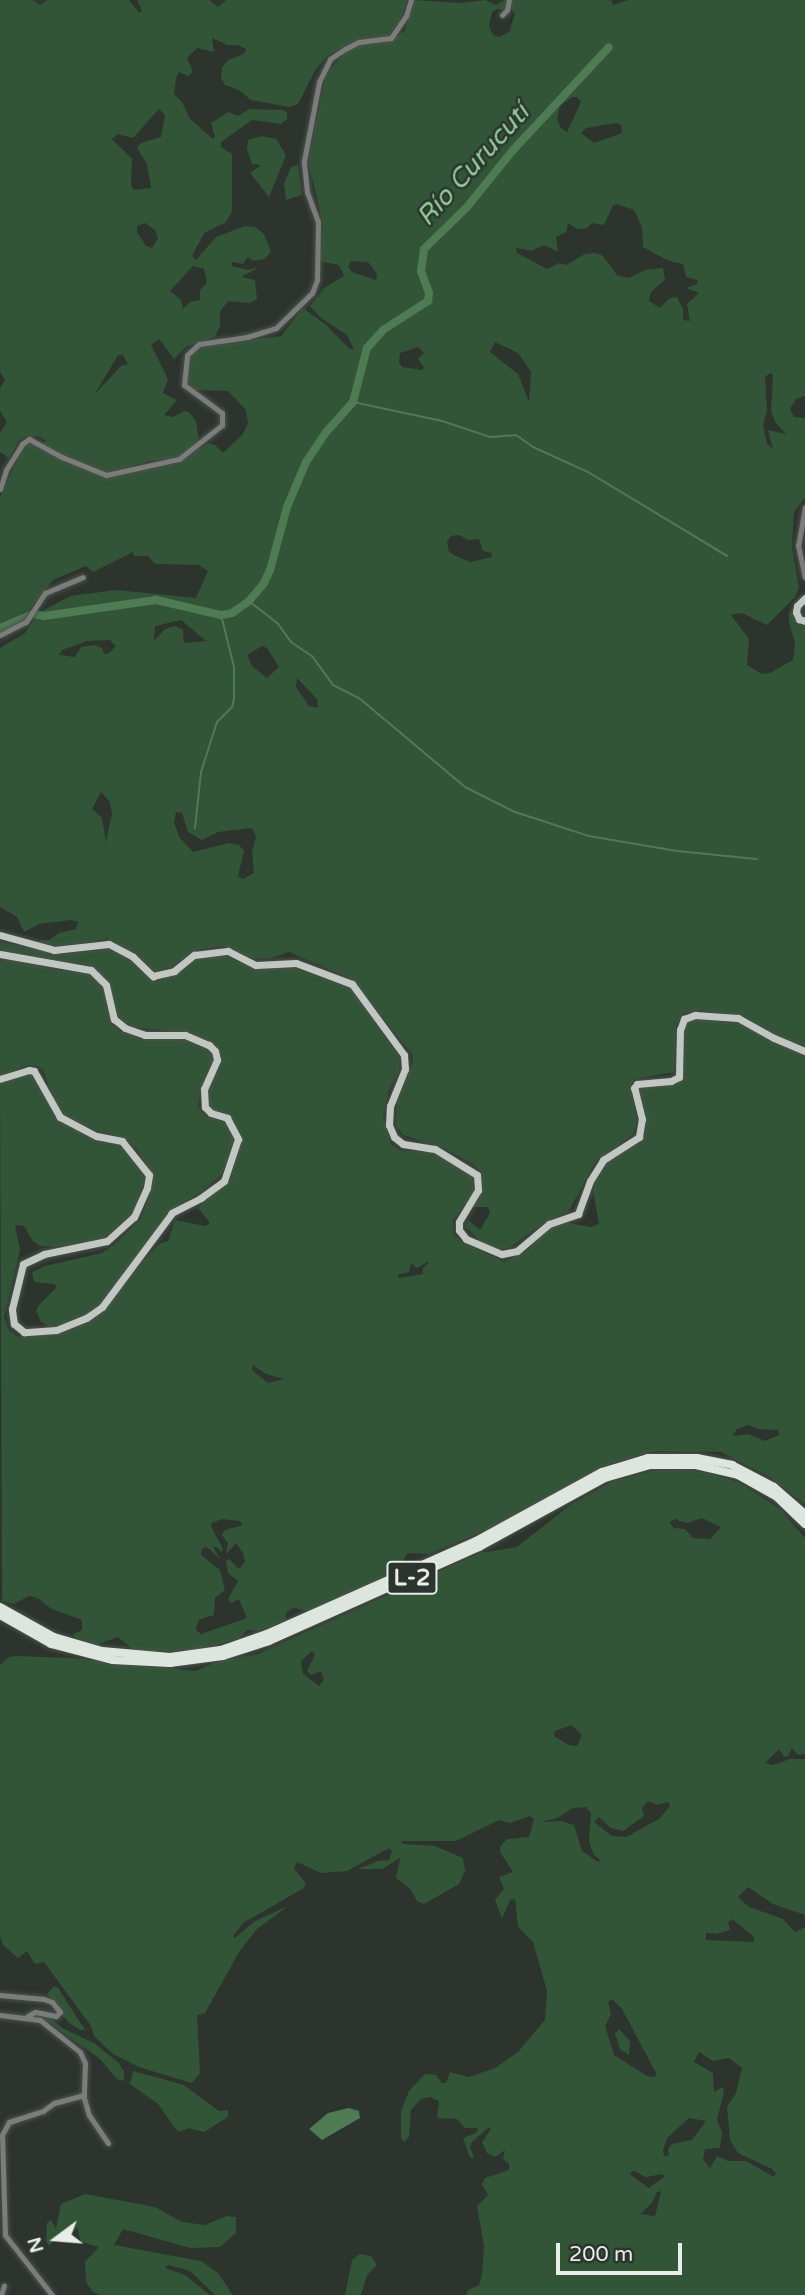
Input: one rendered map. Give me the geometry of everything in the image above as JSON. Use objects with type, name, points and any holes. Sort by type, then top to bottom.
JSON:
[{"type":"highway","name":"L-2","points":[[0,1607],[54,1637],[102,1651],[157,1657],[210,1652],[260,1637],[476,1541],[602,1472],[656,1458],[697,1458],[740,1468],[781,1492],[805,1514]]},
{"type":"highway","name":"L-2","points":[[0,1615],[51,1644],[101,1658],[156,1664],[211,1659],[270,1641],[479,1548],[605,1478],[631,1469],[663,1464],[696,1465],[738,1475],[777,1497],[805,1524]]},
{"type":"main road","points":[[805,598],[799,603],[796,612],[799,619],[805,621]]},
{"type":"main road","points":[[0,935],[54,950],[109,944],[132,957],[153,976],[169,973],[194,955],[228,951],[256,965],[296,963],[352,984],[404,1055],[405,1069],[390,1106],[390,1125],[394,1137],[403,1144],[435,1149],[477,1175],[479,1185],[476,1197],[458,1222],[459,1230],[466,1239],[502,1254],[517,1251],[549,1224],[578,1214],[590,1181],[603,1160],[639,1137],[642,1119],[634,1088],[637,1084],[671,1081],[679,1077],[680,1030],[684,1019],[698,1014],[741,1019],[774,1038],[805,1051]]},
{"type":"main road","points":[[0,954],[91,970],[106,985],[114,1018],[125,1028],[145,1035],[185,1035],[209,1045],[215,1051],[217,1060],[204,1089],[205,1107],[211,1113],[227,1118],[238,1139],[224,1181],[201,1198],[172,1213],[102,1307],[86,1318],[56,1330],[24,1332],[14,1324],[12,1309],[23,1264],[44,1254],[107,1241],[134,1217],[147,1188],[149,1175],[122,1141],[96,1136],[60,1117],[34,1071],[29,1070],[0,1079]]},
{"type":"street","points":[[0,489],[6,470],[24,442],[29,439],[62,457],[106,475],[183,457],[222,425],[222,413],[184,385],[187,355],[200,344],[247,337],[276,328],[313,293],[317,280],[318,222],[307,192],[304,160],[319,82],[330,59],[345,49],[365,41],[391,38],[406,16],[411,0]]},
{"type":"street","points":[[502,15],[508,10],[509,0]]},
{"type":"street","points":[[805,507],[798,545],[805,577]]},
{"type":"street","points":[[0,635],[26,622],[45,593],[83,577]]},
{"type":"street","points":[[0,1995],[44,2000],[52,2003],[60,2012],[56,2016],[35,2011],[26,2017]]},
{"type":"street","points":[[0,2015],[40,2020],[80,2052],[85,2063],[84,2095],[89,2115],[108,2143]]},
{"type":"street","points":[[52,2295],[5,2235],[2,2135],[9,2122],[43,2111],[54,2103],[84,2095]]},
{"type":"street","points":[[1,2295],[4,2285]]},
{"type":"shaded area","points":[[0,0],[33,0],[40,5],[47,0],[129,0],[139,13],[142,10],[137,0],[209,0],[218,7],[226,0],[407,0],[400,21],[389,35],[381,38],[386,43],[405,31],[414,0],[461,3],[485,0],[496,5],[505,0],[611,0],[613,5],[629,0],[805,0],[805,396],[796,399],[790,409],[794,417],[805,418],[805,498],[794,512],[792,548],[799,587],[795,597],[767,625],[742,613],[731,615],[749,639],[747,665],[762,674],[770,673],[793,660],[795,643],[789,612],[792,611],[796,623],[805,626],[805,1046],[781,1038],[746,1017],[701,1010],[684,1013],[676,1025],[674,1072],[635,1079],[631,1085],[637,1122],[633,1134],[595,1162],[569,1211],[542,1224],[509,1248],[497,1249],[483,1243],[465,1227],[468,1220],[480,1230],[490,1213],[488,1207],[473,1207],[481,1187],[481,1172],[473,1164],[446,1149],[403,1135],[396,1126],[397,1100],[413,1062],[412,1054],[352,979],[289,952],[269,959],[253,958],[223,946],[196,950],[171,967],[155,971],[108,938],[78,944],[45,946],[38,941],[49,940],[59,933],[76,929],[78,922],[71,920],[39,924],[24,932],[17,917],[0,907],[0,648],[25,633],[40,612],[71,596],[116,590],[196,598],[208,571],[199,565],[155,564],[148,556],[134,556],[133,552],[93,572],[86,566],[53,580],[16,626],[0,632],[0,497],[25,444],[41,445],[46,441],[38,436],[27,436],[19,440],[9,458],[0,452],[0,433],[7,422],[0,411],[0,388],[5,380],[0,372]],"holes":[[[497,9],[511,9],[515,14],[509,32],[499,37],[493,35],[489,26],[492,12]],[[212,38],[227,45],[238,45],[246,49],[244,54],[228,60],[222,67],[221,78],[225,85],[239,90],[251,100],[289,107],[298,104],[316,69],[327,56],[343,47],[346,51],[326,75],[308,161],[323,224],[321,258],[323,262],[339,265],[344,276],[324,288],[310,306],[321,318],[347,335],[354,349],[350,349],[325,324],[303,308],[281,336],[199,347],[190,356],[187,382],[195,390],[228,391],[246,410],[248,423],[243,434],[223,453],[215,445],[208,443],[177,463],[109,472],[149,461],[173,459],[186,454],[199,441],[196,421],[189,412],[184,411],[173,417],[164,415],[177,400],[163,393],[168,379],[151,345],[159,339],[174,359],[187,346],[215,337],[220,326],[220,312],[228,301],[250,303],[257,299],[255,280],[241,277],[259,267],[248,270],[232,266],[232,262],[243,264],[248,257],[253,261],[264,259],[271,252],[264,234],[255,227],[245,226],[216,237],[196,260],[192,256],[204,233],[226,222],[232,212],[232,154],[221,147],[221,142],[252,120],[281,124],[287,119],[287,112],[249,109],[238,116],[228,112],[211,123],[215,136],[213,139],[190,119],[182,102],[174,94],[179,72],[188,76],[193,72],[187,58],[197,48],[214,52]],[[572,97],[577,97],[581,102],[567,132],[561,128],[557,119],[560,106]],[[159,109],[165,115],[161,137],[141,143],[137,148],[147,164],[151,188],[134,190],[131,185],[132,159],[112,139],[118,134],[133,138]],[[616,123],[621,125],[622,133],[594,143],[581,133],[586,128]],[[613,205],[634,210],[642,227],[643,247],[669,261],[683,264],[686,277],[698,280],[697,284],[686,288],[699,293],[687,304],[690,321],[683,320],[683,309],[677,297],[670,298],[660,308],[649,301],[651,292],[665,280],[663,268],[645,270],[629,278],[617,275],[602,255],[594,253],[585,254],[566,265],[559,263],[547,269],[517,253],[516,248],[532,251],[544,245],[558,252],[556,237],[566,232],[568,223],[577,229],[587,228],[592,223],[604,225]],[[145,223],[155,230],[158,238],[152,248],[146,246],[137,232],[137,226]],[[351,261],[368,262],[377,274],[376,280],[352,272],[348,267]],[[193,266],[204,269],[207,283],[200,290],[200,300],[190,302],[183,309],[181,300],[170,291]],[[495,342],[518,353],[531,372],[529,402],[518,374],[490,352]],[[418,347],[424,353],[418,359],[424,367],[422,370],[402,367],[399,362],[400,353]],[[118,355],[123,355],[128,364],[121,366],[94,395]],[[770,373],[773,375],[771,411],[775,422],[786,434],[768,430],[773,449],[767,444],[763,425],[767,411],[765,377]],[[459,535],[468,540],[479,539],[483,551],[492,553],[492,557],[470,562],[449,552],[447,542],[451,536]],[[181,620],[206,641],[184,643],[183,630],[175,626],[165,629],[154,641],[155,626]],[[110,640],[116,646],[108,654],[104,654],[102,648],[96,645],[81,647],[75,657],[59,655],[62,650],[87,641]],[[262,646],[267,648],[279,667],[267,678],[252,666],[247,655]],[[297,678],[317,699],[318,708],[309,706],[296,687]],[[101,792],[110,802],[112,814],[106,842],[102,818],[92,809]],[[176,812],[182,813],[188,832],[202,840],[218,832],[252,828],[256,837],[252,852],[254,873],[243,879],[238,876],[244,851],[239,845],[229,843],[193,852],[180,838],[174,823]]]},
{"type":"shaded area","points":[[262,136],[276,139],[286,155],[269,197],[250,173],[261,165],[252,164],[247,149],[248,140]]},
{"type":"shaded area","points":[[298,165],[302,195],[286,200],[284,184],[291,167]]},
{"type":"shaded area","points":[[0,942],[62,954],[111,949],[135,963],[154,982],[171,977],[195,958],[224,955],[256,970],[288,966],[351,988],[400,1058],[399,1072],[388,1092],[383,1116],[391,1144],[401,1151],[434,1152],[472,1175],[474,1193],[453,1220],[453,1234],[463,1243],[504,1262],[528,1250],[549,1227],[568,1223],[591,1227],[599,1224],[593,1190],[598,1173],[607,1161],[638,1143],[646,1130],[637,1088],[650,1083],[674,1084],[683,1078],[685,1022],[693,1019],[737,1023],[805,1055],[805,1504],[770,1477],[721,1452],[653,1451],[601,1467],[509,1520],[429,1554],[408,1553],[396,1571],[309,1611],[293,1608],[286,1613],[285,1621],[260,1631],[247,1630],[239,1638],[199,1650],[136,1652],[118,1637],[96,1645],[74,1637],[74,1634],[82,1630],[82,1620],[50,1608],[38,1598],[29,1596],[14,1604],[2,1601],[0,1082],[30,1073],[60,1122],[96,1139],[124,1145],[145,1178],[134,1212],[104,1238],[61,1247],[40,1246],[32,1240],[24,1226],[15,1225],[20,1250],[4,1317],[9,1330],[18,1337],[57,1333],[90,1321],[159,1244],[168,1241],[175,1220],[205,1226],[210,1223],[198,1208],[229,1178],[242,1141],[227,1117],[213,1110],[208,1102],[208,1088],[221,1063],[214,1044],[185,1033],[128,1026],[119,1017],[109,989],[106,996],[108,1013],[112,1025],[119,1030],[142,1039],[182,1038],[211,1051],[213,1061],[200,1089],[198,1107],[205,1115],[226,1123],[234,1137],[235,1145],[221,1175],[202,1191],[171,1210],[100,1306],[84,1317],[52,1328],[41,1322],[36,1311],[38,1306],[57,1287],[54,1284],[34,1282],[32,1272],[45,1266],[102,1253],[114,1245],[141,1219],[152,1187],[152,1174],[136,1148],[125,1139],[89,1128],[64,1116],[57,1107],[43,1070],[37,1066],[27,1065],[0,1076],[0,961],[15,960],[62,971],[66,968],[0,950]],"holes":[[[429,1262],[423,1268],[423,1274],[398,1278],[398,1275],[409,1272],[411,1263],[417,1268]],[[253,1365],[266,1374],[284,1379],[268,1383],[252,1370]],[[748,1425],[758,1429],[778,1430],[779,1435],[765,1441],[748,1434],[732,1436],[737,1429]],[[222,1519],[240,1521],[243,1525],[225,1530],[222,1535],[228,1543],[226,1554],[236,1543],[243,1553],[245,1562],[239,1569],[229,1559],[226,1561],[228,1573],[238,1581],[228,1599],[231,1603],[239,1599],[247,1618],[201,1634],[196,1630],[197,1624],[200,1619],[214,1615],[215,1598],[225,1590],[220,1570],[201,1555],[202,1549],[207,1547],[220,1559],[213,1547],[217,1547],[221,1552],[223,1549],[212,1523]]]},
{"type":"shaded area","points":[[685,1470],[708,1473],[740,1483],[780,1509],[805,1538],[805,1754],[798,1755],[792,1748],[788,1756],[784,1757],[779,1749],[765,1763],[773,1765],[790,1759],[805,1759],[805,1915],[773,1904],[748,1887],[738,1897],[749,1907],[783,1919],[795,1932],[805,1927],[805,2295],[466,2295],[468,2290],[479,2285],[482,2274],[484,2246],[477,2206],[488,2195],[482,2184],[485,2178],[509,2170],[509,2164],[503,2159],[505,2150],[495,2157],[487,2153],[482,2142],[491,2129],[489,2127],[472,2142],[470,2147],[474,2157],[470,2158],[463,2138],[476,2133],[478,2128],[465,2128],[457,2119],[437,2118],[439,2101],[430,2097],[421,2099],[411,2110],[409,2137],[404,2142],[401,2138],[401,2111],[409,2091],[425,2074],[436,2075],[442,2083],[446,2083],[450,2072],[469,2077],[495,2068],[518,2052],[545,2020],[547,1991],[533,1942],[518,1927],[515,1899],[510,1900],[502,1919],[495,1900],[504,1889],[499,1877],[513,1872],[500,1852],[500,1847],[507,1839],[529,1837],[534,1819],[530,1816],[510,1823],[499,1820],[456,1841],[401,1841],[403,1844],[435,1846],[463,1858],[465,1871],[459,1884],[424,1904],[417,1901],[410,1889],[396,1878],[400,1858],[382,1869],[358,1869],[378,1861],[389,1860],[392,1851],[389,1848],[347,1871],[321,1873],[297,1862],[294,1869],[306,1883],[304,1888],[243,1923],[233,1936],[235,1938],[255,1921],[288,1906],[257,1929],[239,1952],[205,2013],[197,2015],[200,2073],[192,2083],[185,2081],[139,2067],[113,2054],[94,2036],[91,2026],[44,1962],[35,1964],[27,1951],[18,1958],[3,1945],[0,1936],[0,1665],[9,1657],[15,1656],[73,1658],[195,1671],[219,1661],[258,1654],[480,1553],[517,1547],[569,1506],[613,1481],[653,1471]],"holes":[[[702,1518],[721,1527],[710,1539],[693,1538],[685,1529],[674,1528],[669,1522],[675,1519],[688,1523]],[[312,1651],[315,1655],[307,1671],[311,1675],[321,1671],[324,1680],[319,1686],[303,1674],[301,1661]],[[571,1725],[582,1735],[577,1746],[569,1745],[554,1736],[555,1731]],[[648,1801],[657,1805],[668,1802],[670,1806],[659,1819],[626,1837],[612,1836],[594,1822],[599,1817],[611,1828],[623,1831],[644,1816],[642,1808]],[[586,1807],[591,1813],[589,1841],[594,1855],[600,1860],[598,1862],[582,1851],[574,1825],[561,1821],[540,1822],[557,1818],[573,1808]],[[732,1919],[754,1937],[754,1942],[706,1940],[706,1933],[716,1934],[730,1930],[728,1922]],[[612,1999],[622,2009],[656,2073],[655,2077],[647,2076],[614,2055],[605,2026],[611,2014],[608,2002]],[[699,2052],[713,2061],[729,2058],[742,2068],[736,2093],[727,2107],[730,2140],[738,2153],[772,2169],[776,2173],[774,2177],[746,2161],[728,2161],[717,2156],[710,2168],[703,2159],[705,2149],[720,2148],[722,2132],[717,2120],[724,2092],[723,2087],[714,2092],[713,2073],[694,2062]],[[689,2118],[706,2121],[692,2140],[672,2144],[668,2149],[669,2155],[664,2156],[667,2138]],[[634,2171],[646,2177],[663,2174],[664,2177],[649,2188],[630,2173]],[[661,2191],[655,2216],[640,2214],[652,2203],[657,2192]]]},
{"type":"shaded area","points":[[54,1986],[58,1988],[85,2030],[80,2030],[68,2022],[47,1994]]},
{"type":"shaded area","points":[[39,2015],[49,2017],[62,2028],[94,2043],[119,2063],[124,2072],[124,2081],[117,2079],[100,2059]]},
{"type":"shaded area","points":[[619,2029],[630,2041],[629,2055],[620,2049],[615,2034]]},
{"type":"shaded area","points":[[133,2071],[184,2085],[219,2111],[228,2110],[228,2117],[204,2132],[189,2128],[178,2132],[158,2104],[130,2084]]},
{"type":"shaded area","points":[[349,2108],[359,2111],[360,2118],[322,2140],[309,2129],[328,2113]]},
{"type":"shaded area","points":[[85,2194],[155,2207],[182,2222],[205,2225],[227,2216],[236,2217],[236,2233],[220,2247],[190,2248],[123,2229],[114,2245],[201,2261],[218,2273],[233,2295],[215,2295],[190,2271],[168,2265],[165,2268],[185,2275],[210,2295],[100,2295],[93,2292],[86,2282],[85,2262],[99,2247],[81,2242],[77,2227],[68,2240],[55,2239],[49,2246],[46,2241],[47,2223],[51,2220],[56,2229],[61,2204]]},
{"type":"shaded area","points":[[359,2254],[371,2256],[377,2265],[367,2275],[361,2295],[345,2295],[352,2260]]},
{"type":"waterway","name":"Río Curucutí","points":[[0,628],[33,614],[44,616],[156,600],[221,615],[232,613],[249,601],[264,583],[270,570],[287,507],[306,462],[327,431],[353,402],[367,348],[383,330],[428,301],[429,293],[421,271],[424,249],[467,207],[514,149],[609,47]]},
{"type":"waterway","points":[[353,402],[442,421],[490,437],[516,435],[533,447],[588,472],[727,556],[715,549]]},
{"type":"waterway","points":[[249,601],[278,624],[291,642],[312,656],[333,685],[359,698],[465,787],[515,812],[589,836],[677,851],[757,859]]},
{"type":"waterway","points":[[195,828],[201,772],[217,722],[232,707],[234,699],[234,667],[221,615]]}]
